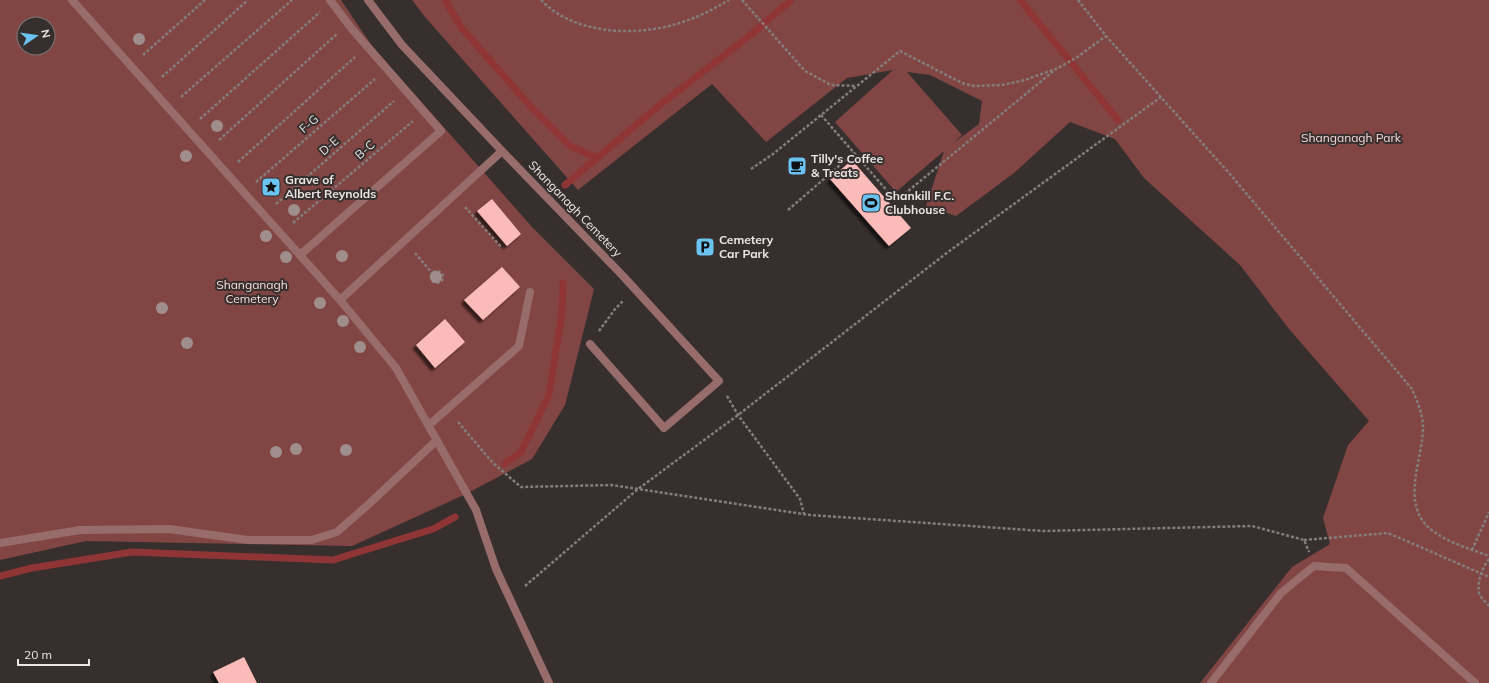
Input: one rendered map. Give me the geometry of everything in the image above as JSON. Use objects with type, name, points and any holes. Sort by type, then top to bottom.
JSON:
[{"type":"lane","points":[[72,0],[340,300],[396,368],[476,510],[496,569],[549,683]]},
{"type":"lane","name":"Shanganagh Cemetery","points":[[368,0],[402,45],[636,290],[719,380]]},
{"type":"lane","points":[[300,255],[441,131],[348,24],[330,1]]},
{"type":"lane","points":[[340,300],[502,151]]},
{"type":"lane","points":[[429,425],[519,346],[530,292]]},
{"type":"lane","points":[[590,344],[664,428],[719,380]]},
{"type":"lane","points":[[0,543],[80,530],[140,529],[169,529],[248,540],[312,540],[337,532],[437,440]]},
{"type":"lane","points":[[1211,683],[1281,593],[1314,566],[1346,568],[1474,683]]},
{"type":"path","points":[[131,66],[205,0]]},
{"type":"path","points":[[150,87],[248,0]]},
{"type":"path","points":[[169,108],[292,0]]},
{"type":"path","points":[[541,0],[551,10],[569,19],[601,29],[616,31],[645,30],[676,24],[708,12],[729,0]]},
{"type":"path","points":[[742,0],[806,71],[831,85],[856,86]]},
{"type":"path","points":[[1078,0],[1106,36],[1229,173],[1412,389],[1421,410],[1423,426],[1414,497],[1417,512],[1426,525],[1442,537],[1489,558],[1482,568],[1479,581],[1479,594],[1489,606]]},
{"type":"path","points":[[188,129],[330,1]]},
{"type":"path","points":[[207,151],[348,24]]},
{"type":"path","points":[[751,169],[773,154],[821,116],[900,51],[962,83],[974,86],[1002,85],[1025,80],[1058,68],[1076,58],[1106,36]]},
{"type":"path","points":[[226,173],[367,46]]},
{"type":"path","name":"F-G","points":[[244,192],[386,68]]},
{"type":"path","points":[[821,116],[896,201],[1058,68]]},
{"type":"path","name":"D-E","points":[[264,215],[406,91]]},
{"type":"path","points":[[525,586],[638,489],[738,415],[948,252],[1161,97]]},
{"type":"path","name":"B-C","points":[[281,234],[424,112]]},
{"type":"path","points":[[788,210],[854,153]]},
{"type":"path","points":[[465,206],[502,248]]},
{"type":"path","points":[[414,253],[432,273]]},
{"type":"path","points":[[437,270],[441,272],[443,275],[441,281],[438,283],[434,282],[430,277],[432,273],[437,270]]},
{"type":"path","points":[[590,344],[615,309],[636,290]]},
{"type":"path","points":[[719,380],[738,415],[800,499],[804,514]]},
{"type":"path","points":[[447,409],[494,463],[521,487],[611,485],[804,514],[1043,531],[1252,526],[1304,540],[1388,533],[1489,578]]},
{"type":"path","points":[[1472,550],[1489,512]]},
{"type":"path","points":[[1304,540],[1314,566]]},
{"type":"green space","name":"Shanganagh Cemetery","points":[[0,0],[341,0],[372,46],[532,227],[594,289],[565,405],[532,459],[464,495],[352,546],[86,541],[0,560]]},
{"type":"green space","name":"Shanganagh Park","points":[[412,0],[1489,0],[1489,683],[1200,683],[1292,567],[1330,544],[1323,518],[1348,445],[1369,421],[1289,329],[1240,265],[1144,178],[1115,139],[1070,122],[1014,173],[956,216],[926,206],[944,151],[896,192],[835,122],[893,70],[847,78],[766,142],[712,84],[578,190],[425,17]],"holes":[[[907,72],[930,75],[982,101],[979,124],[952,144],[962,135]]]},
{"type":"building","name":"Shankill F.C. Clubhouse","points":[[852,160],[911,228],[889,246],[830,179]]},
{"type":"building","points":[[492,199],[521,234],[507,246],[477,211]]},
{"type":"building","points":[[502,267],[520,287],[483,320],[464,300]]},
{"type":"building","points":[[445,319],[465,342],[435,368],[416,345]]},
{"type":"building","points":[[244,657],[257,683],[219,683],[213,672]]},
{"type":"waterway","points":[[445,0],[461,27],[530,106],[570,146],[597,158]]},
{"type":"waterway","points":[[565,185],[661,104],[753,33],[791,0]]},
{"type":"waterway","points":[[1020,0],[1118,120]]},
{"type":"waterway","points":[[504,464],[521,452],[549,395],[562,313],[563,283]]},
{"type":"waterway","points":[[0,576],[32,568],[132,552],[333,560],[433,529],[455,517]]},
{"type":"place","name":"Tilly's Coffee & Treats","points":[[797,166]]},
{"type":"place","name":"Grave of Albert Reynolds","points":[[271,187]]},
{"type":"place","name":"Shankill F.C. Clubhouse","points":[[871,203]]},
{"type":"place","name":"Cemetery Car Park","points":[[705,247]]}]
